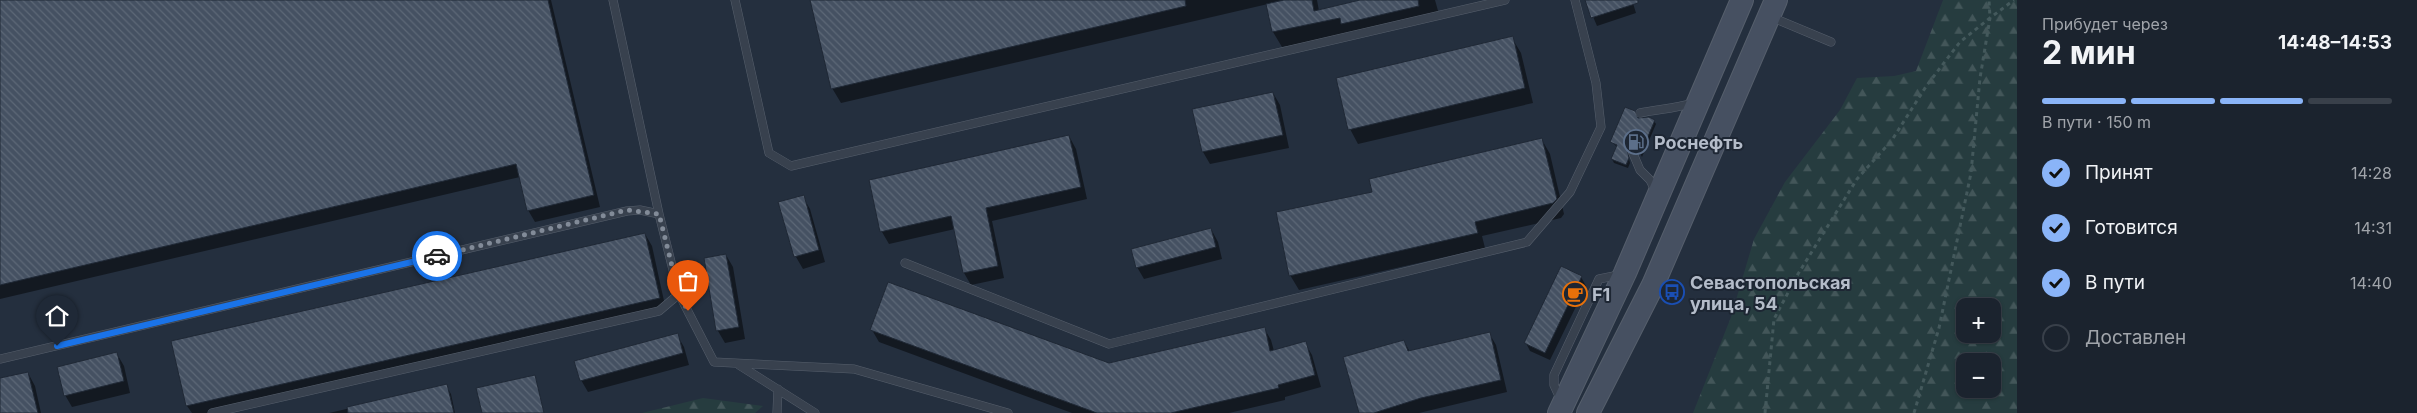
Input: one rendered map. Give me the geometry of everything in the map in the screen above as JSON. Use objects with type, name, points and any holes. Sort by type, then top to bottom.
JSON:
[{"type":"main road","points":[[1561,409],[1625,273],[1742,0]]},
{"type":"main road","points":[[1588,413],[1653,285],[1772,8]]},
{"type":"lane","points":[[613,0],[659,214],[679,294],[714,362],[854,369],[1008,413]]},
{"type":"lane","points":[[735,0],[769,153],[791,166],[1505,0]]},
{"type":"lane","points":[[905,263],[1109,344],[1527,242],[1570,192],[1601,127],[1596,83],[1575,0]]},
{"type":"lane","points":[[1772,8],[1831,42]]},
{"type":"lane","points":[[1640,113],[1662,108],[1679,107],[1699,101]]},
{"type":"lane","points":[[1632,151],[1640,170],[1650,180],[1658,196]]},
{"type":"lane","points":[[0,359],[627,210],[659,214]]},
{"type":"lane","points":[[212,413],[659,311],[679,294]]},
{"type":"lane","points":[[737,364],[815,413]]},
{"type":"lane","points":[[777,413],[778,389]]},
{"type":"path","points":[[1914,413],[1939,328],[1971,174],[1980,78],[1990,18],[1989,0]]},
{"type":"path","points":[[1766,413],[1774,319],[1798,274],[1857,179],[1892,140],[1927,85],[1960,42],[2014,0]]},
{"type":"green space","points":[[1943,0],[2017,0],[2017,413],[1693,413],[1731,317],[1754,239],[1785,182],[1840,110],[1857,78],[1894,76],[1916,71]]},
{"type":"green space","points":[[703,398],[763,406],[755,413],[642,413]]},
{"type":"building","points":[[0,0],[548,0],[594,195],[527,211],[516,164],[0,285]]},
{"type":"building","points":[[810,0],[1185,0],[1186,6],[831,89]]},
{"type":"building","points":[[1284,0],[1312,0],[1314,11],[1360,0],[1418,0],[1419,6],[1341,24],[1340,18],[1272,32],[1266,4]]},
{"type":"building","points":[[1585,0],[1638,0],[1638,3],[1591,18]]},
{"type":"building","points":[[1513,36],[1525,88],[1348,130],[1336,78]]},
{"type":"building","points":[[1273,92],[1283,135],[1202,152],[1192,109]]},
{"type":"building","points":[[1625,107],[1635,111],[1638,118],[1649,117],[1655,120],[1640,155],[1635,146],[1627,148],[1629,158],[1626,165],[1611,159],[1617,145],[1610,142]]},
{"type":"building","points":[[1069,135],[1081,187],[986,208],[998,266],[963,273],[951,216],[880,232],[869,180]]},
{"type":"building","points":[[1542,138],[1557,199],[1553,203],[1475,222],[1478,233],[1289,276],[1276,212],[1372,192],[1369,179]]},
{"type":"building","points":[[804,195],[819,250],[794,257],[778,202]]},
{"type":"building","points":[[1211,228],[1216,247],[1136,268],[1131,249]]},
{"type":"building","points":[[645,233],[660,298],[186,406],[171,341]]},
{"type":"building","points":[[726,254],[739,327],[716,331],[704,258]]},
{"type":"building","points":[[1561,266],[1582,276],[1545,353],[1524,343]]},
{"type":"building","points":[[888,282],[1109,363],[1265,327],[1270,351],[1306,341],[1315,375],[1278,385],[1279,388],[1171,413],[1097,413],[870,330]]},
{"type":"building","points":[[1490,332],[1501,380],[1421,398],[1374,413],[1359,413],[1343,357],[1404,340],[1408,351]]},
{"type":"building","points":[[678,333],[683,353],[580,381],[574,361]]},
{"type":"building","points":[[117,352],[124,381],[64,396],[57,367]]},
{"type":"building","points":[[28,372],[38,413],[0,413],[0,378]]},
{"type":"building","points":[[535,375],[544,413],[482,413],[476,388]]},
{"type":"building","points":[[447,384],[454,413],[348,413],[347,407]]},
{"type":"way so far","points":[[437,256],[627,210],[640,210],[659,214],[679,294],[688,311]]},
{"type":"place","name":"Роснефть","points":[[1636,142]]},
{"type":"place","name":"Севастопольская улица, 54","points":[[1672,292]]},
{"type":"place","name":"F1","points":[[1575,294]]},
{"type":"route","points":[[57,346],[437,256]]}]
